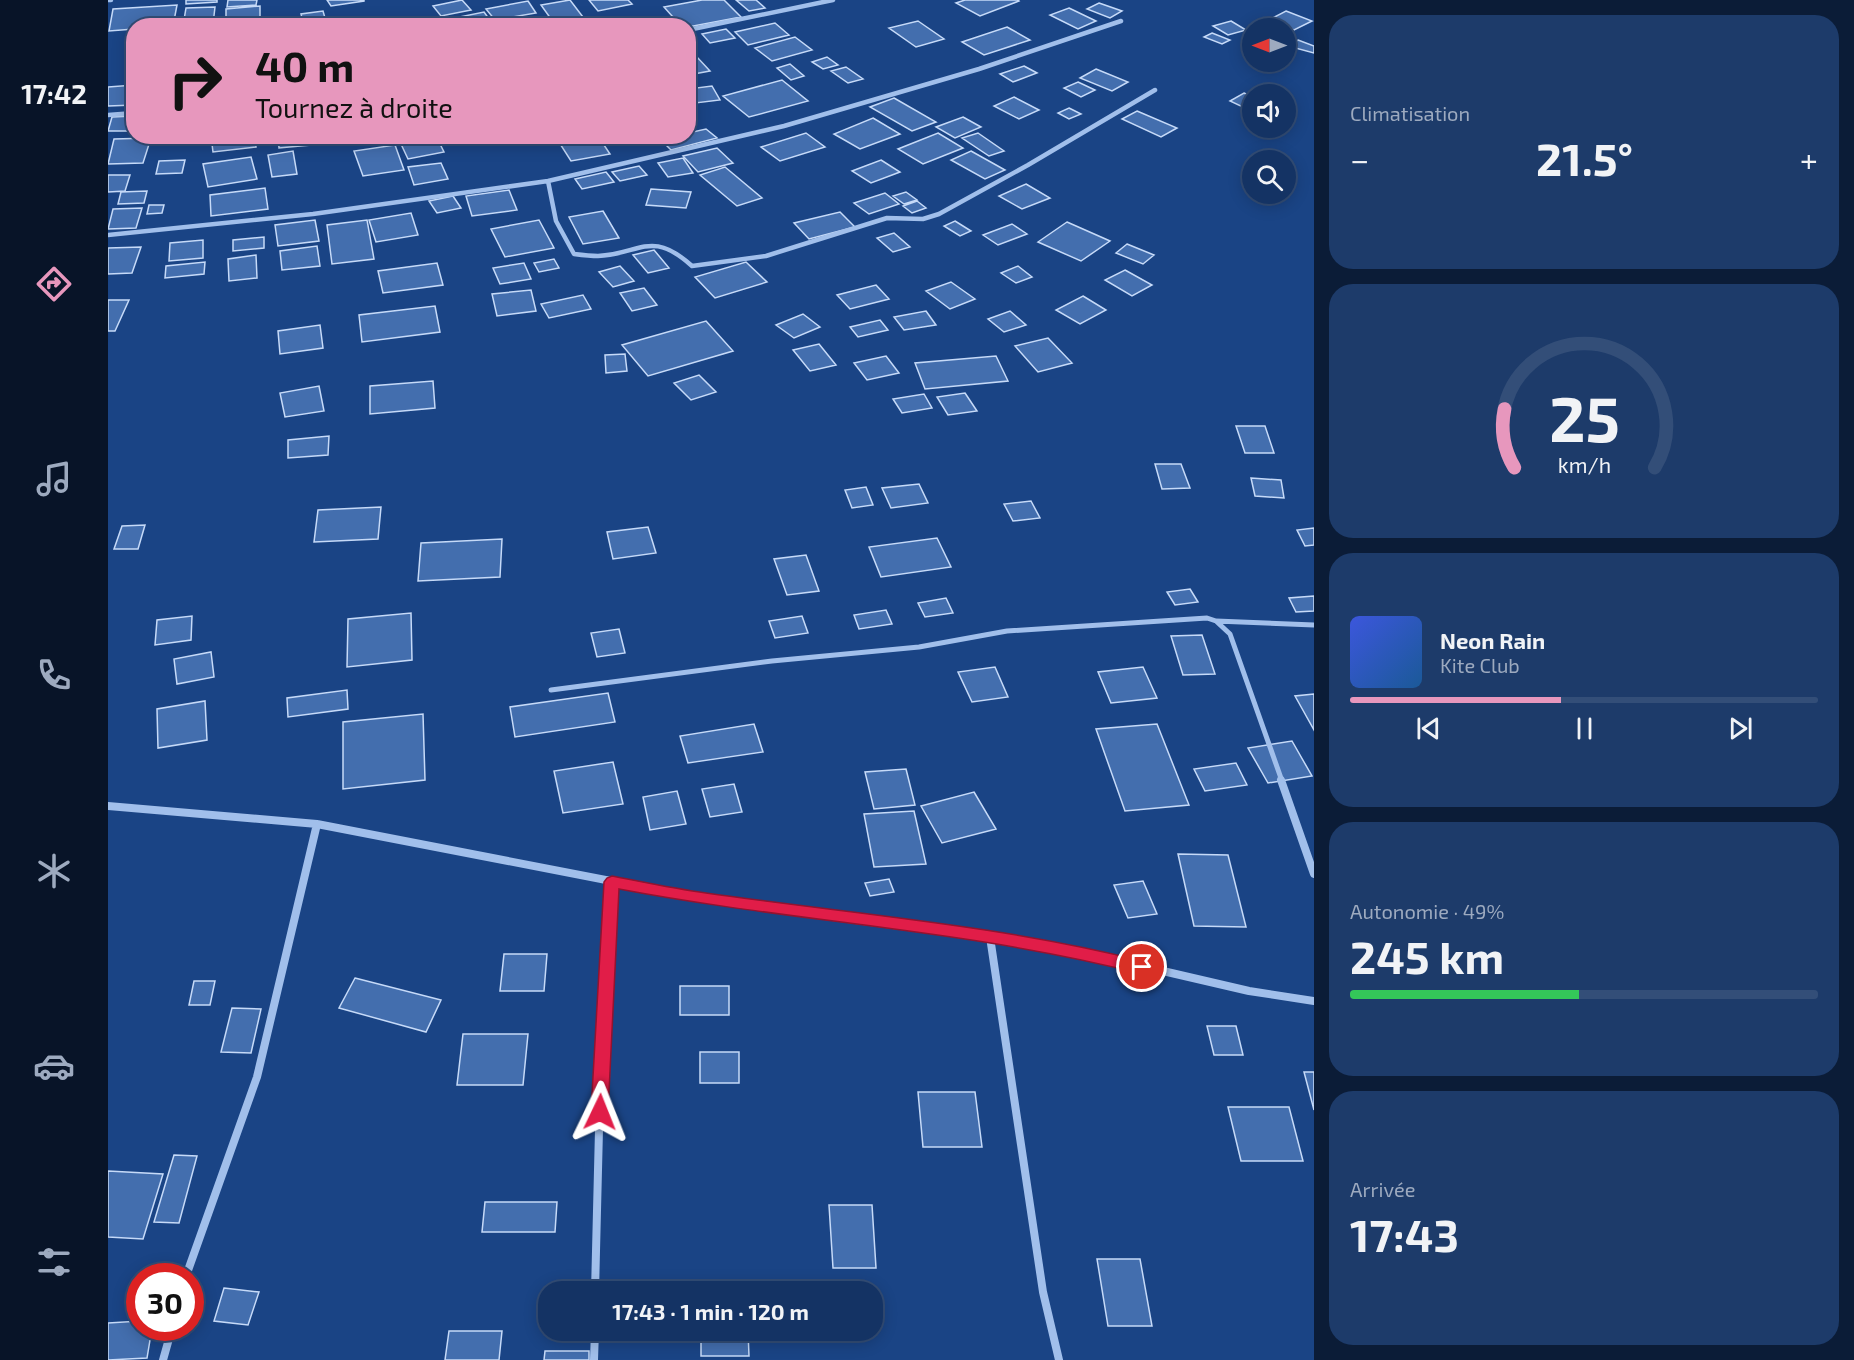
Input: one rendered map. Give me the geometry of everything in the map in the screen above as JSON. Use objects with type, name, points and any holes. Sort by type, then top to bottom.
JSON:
[{"type":"street","points":[[696,28],[832,0]]},
{"type":"street","points":[[108,236],[313,214],[548,181],[784,126],[979,69],[1121,21]]},
{"type":"street","points":[[548,181],[556,221],[574,254],[599,256],[646,245],[675,252],[692,266],[745,261],[779,254],[832,238],[886,218],[923,219],[956,205],[1155,90]]},
{"type":"street","points":[[108,115],[126,114]]},
{"type":"street","points":[[551,690],[772,661],[919,647],[1007,631],[1207,618],[1216,621],[1314,625]]},
{"type":"street","points":[[1216,621],[1230,634],[1314,874]]},
{"type":"street","points":[[108,806],[317,824],[704,899],[990,937],[1081,952],[1249,991],[1314,1000]]},
{"type":"street","points":[[191,1263],[257,1077],[317,824]]},
{"type":"street","points":[[596,1281],[600,1089],[612,882]]},
{"type":"street","points":[[990,937],[1043,1292],[1059,1360]]},
{"type":"street","points":[[163,1360],[168,1341]]},
{"type":"street","points":[[594,1360],[595,1341]]},
{"type":"building","points":[[186,0],[217,0],[217,2],[186,4]]},
{"type":"building","points":[[228,0],[257,0],[256,5],[227,7]]},
{"type":"building","points":[[327,0],[364,0],[364,1],[331,6]]},
{"type":"building","points":[[462,0],[471,10],[441,16],[433,6]]},
{"type":"building","points":[[570,0],[584,18],[550,18],[541,5]]},
{"type":"building","points":[[589,0],[628,0],[632,4],[598,11]]},
{"type":"building","points":[[702,0],[724,0],[741,17],[696,25],[696,18],[674,18],[664,7]]},
{"type":"building","points":[[736,0],[756,0],[765,8],[749,11]]},
{"type":"building","points":[[965,0],[1019,1],[980,16],[956,3]]},
{"type":"building","points":[[528,1],[536,13],[493,18],[486,9]]},
{"type":"building","points":[[1099,3],[1122,11],[1110,18],[1087,9]]},
{"type":"building","points":[[177,5],[175,18],[126,18],[126,30],[109,31],[113,9]]},
{"type":"building","points":[[260,6],[260,18],[226,18],[226,9]]},
{"type":"building","points":[[215,7],[214,18],[184,18],[186,8]]},
{"type":"building","points":[[1069,8],[1096,21],[1078,29],[1050,15]]},
{"type":"building","points":[[323,11],[325,18],[302,18],[301,14]]},
{"type":"building","points":[[1286,11],[1312,21],[1296,29],[1296,18],[1273,18]]},
{"type":"building","points":[[484,12],[488,18],[454,18]]},
{"type":"building","points":[[918,21],[944,39],[916,47],[889,28]]},
{"type":"building","points":[[1231,21],[1242,28],[1242,31],[1228,35],[1213,26]]},
{"type":"building","points":[[775,23],[789,35],[748,45],[735,32]]},
{"type":"building","points":[[1007,27],[1030,40],[984,55],[962,42]]},
{"type":"building","points":[[726,29],[735,38],[710,43],[702,34]]},
{"type":"building","points":[[1212,33],[1230,40],[1222,44],[1204,37]]},
{"type":"building","points":[[795,37],[812,50],[772,61],[755,48]]},
{"type":"building","points":[[1296,41],[1314,46],[1314,53],[1296,48]]},
{"type":"building","points":[[696,56],[710,71],[696,74]]},
{"type":"building","points":[[827,57],[838,65],[823,69],[812,62]]},
{"type":"building","points":[[790,64],[804,76],[791,80],[777,68]]},
{"type":"building","points":[[1024,66],[1037,73],[1013,82],[1000,74]]},
{"type":"building","points":[[846,67],[863,79],[848,83],[831,71]]},
{"type":"building","points":[[1096,69],[1128,82],[1112,91],[1080,78]]},
{"type":"building","points":[[782,80],[808,101],[749,117],[723,96]]},
{"type":"building","points":[[1078,82],[1095,90],[1081,97],[1064,88]]},
{"type":"building","points":[[126,86],[126,105],[108,106],[108,87]]},
{"type":"building","points":[[712,86],[720,100],[696,103],[696,88]]},
{"type":"building","points":[[1242,94],[1242,107],[1230,101]]},
{"type":"building","points":[[1014,97],[1039,110],[1019,119],[994,106]]},
{"type":"building","points":[[894,98],[936,122],[912,131],[870,107]]},
{"type":"building","points":[[1069,108],[1081,114],[1069,119],[1058,113]]},
{"type":"building","points":[[1137,111],[1177,128],[1161,137],[1122,119]]},
{"type":"building","points":[[126,116],[126,131],[108,131],[112,117]]},
{"type":"building","points":[[963,117],[981,127],[955,138],[936,127]]},
{"type":"building","points":[[873,118],[900,134],[860,149],[834,134]]},
{"type":"building","points":[[706,129],[717,138],[696,143],[696,131]]},
{"type":"building","points":[[806,133],[825,147],[780,161],[761,147]]},
{"type":"building","points":[[938,133],[963,148],[923,164],[898,149]]},
{"type":"building","points":[[978,133],[1004,151],[989,156],[962,138]]},
{"type":"building","points":[[114,139],[126,139],[126,144],[149,144],[143,163],[108,164]]},
{"type":"building","points":[[212,144],[256,144],[256,147],[213,152]]},
{"type":"building","points":[[279,144],[311,145],[279,148]]},
{"type":"building","points":[[401,144],[440,144],[444,152],[408,159]]},
{"type":"building","points":[[560,144],[603,144],[610,154],[571,161]]},
{"type":"building","points":[[665,144],[694,144],[671,150]]},
{"type":"building","points":[[395,145],[404,170],[363,176],[354,151]]},
{"type":"building","points":[[717,148],[733,163],[698,172],[683,156]]},
{"type":"building","points":[[293,151],[297,174],[272,177],[268,155]]},
{"type":"building","points":[[971,151],[1005,170],[985,179],[951,160]]},
{"type":"building","points":[[251,157],[257,179],[208,187],[203,164]]},
{"type":"building","points":[[683,158],[693,173],[668,177],[658,163]]},
{"type":"building","points":[[185,160],[182,173],[156,174],[159,161]]},
{"type":"building","points":[[881,160],[900,172],[871,183],[852,171]]},
{"type":"building","points":[[441,163],[448,179],[414,185],[408,167]]},
{"type":"building","points":[[639,166],[647,175],[620,181],[612,172]]},
{"type":"building","points":[[725,167],[762,198],[737,206],[700,175]]},
{"type":"building","points":[[606,172],[614,182],[582,189],[575,179]]},
{"type":"building","points":[[108,175],[130,175],[125,191],[108,192]]},
{"type":"building","points":[[1026,184],[1050,198],[1022,209],[999,196]]},
{"type":"building","points":[[265,188],[268,209],[211,216],[210,195]]},
{"type":"building","points":[[651,189],[691,192],[686,208],[646,205]]},
{"type":"building","points":[[509,190],[517,210],[472,216],[466,196]]},
{"type":"building","points":[[147,191],[144,203],[118,204],[121,192]]},
{"type":"building","points":[[906,192],[917,200],[904,204],[893,196]]},
{"type":"building","points":[[885,193],[899,204],[869,214],[854,203]]},
{"type":"building","points":[[453,196],[461,208],[437,213],[429,201]]},
{"type":"building","points":[[917,201],[926,208],[912,213],[903,206]]},
{"type":"building","points":[[149,205],[164,205],[162,213],[147,214]]},
{"type":"building","points":[[142,208],[136,228],[108,229],[113,209]]},
{"type":"building","points":[[603,211],[619,238],[583,244],[569,217]]},
{"type":"building","points":[[840,212],[855,227],[809,239],[794,223]]},
{"type":"building","points":[[411,213],[418,235],[376,242],[369,220]]},
{"type":"building","points":[[315,220],[319,241],[278,246],[275,225]]},
{"type":"building","points":[[367,220],[374,259],[332,264],[327,225]]},
{"type":"building","points":[[539,220],[554,248],[505,257],[491,229]]},
{"type":"building","points":[[955,221],[971,231],[960,236],[944,226]]},
{"type":"building","points":[[1067,222],[1110,241],[1081,261],[1038,242]]},
{"type":"building","points":[[1012,224],[1027,234],[998,245],[983,235]]},
{"type":"building","points":[[894,233],[910,247],[893,252],[877,238]]},
{"type":"building","points":[[264,237],[264,248],[233,251],[233,240]]},
{"type":"building","points":[[203,240],[203,258],[169,261],[170,243]]},
{"type":"building","points":[[1127,244],[1154,255],[1143,264],[1116,253]]},
{"type":"building","points":[[317,246],[320,266],[282,270],[280,251]]},
{"type":"building","points":[[141,247],[132,273],[108,274],[108,248]]},
{"type":"building","points":[[654,250],[669,268],[648,273],[633,255]]},
{"type":"building","points":[[256,255],[257,278],[229,281],[228,259]]},
{"type":"building","points":[[554,259],[559,268],[539,272],[534,263]]},
{"type":"building","points":[[205,262],[204,274],[165,278],[166,266]]},
{"type":"building","points":[[746,262],[767,282],[715,298],[695,277]]},
{"type":"building","points":[[437,263],[443,285],[383,293],[378,271]]},
{"type":"building","points":[[524,263],[531,279],[500,284],[493,268]]},
{"type":"building","points":[[620,266],[634,281],[613,287],[599,272]]},
{"type":"building","points":[[1018,266],[1032,277],[1016,283],[1001,273]]},
{"type":"building","points":[[1125,270],[1152,285],[1132,296],[1105,280]]},
{"type":"building","points":[[951,282],[975,299],[950,309],[926,291]]},
{"type":"building","points":[[876,285],[889,299],[850,309],[837,295]]},
{"type":"building","points":[[644,288],[657,305],[632,311],[620,293]]},
{"type":"building","points":[[531,290],[536,311],[497,316],[492,294]]},
{"type":"building","points":[[583,295],[591,309],[549,318],[541,304]]},
{"type":"building","points":[[1083,296],[1106,310],[1080,324],[1056,310]]},
{"type":"building","points":[[108,300],[129,300],[115,331],[108,331]]},
{"type":"building","points":[[435,306],[440,332],[362,342],[359,315]]},
{"type":"building","points":[[926,311],[936,325],[904,330],[894,317]]},
{"type":"building","points":[[1010,311],[1026,325],[1004,332],[988,319]]},
{"type":"building","points":[[803,314],[820,327],[794,338],[776,325]]},
{"type":"building","points":[[880,320],[888,330],[858,337],[850,327]]},
{"type":"building","points":[[706,321],[733,351],[648,376],[622,345]]},
{"type":"building","points":[[320,325],[323,348],[280,354],[278,331]]},
{"type":"building","points":[[1048,338],[1072,363],[1038,372],[1015,346]]},
{"type":"building","points":[[819,344],[836,365],[810,371],[793,350]]},
{"type":"building","points":[[625,354],[627,371],[606,373],[605,355]]},
{"type":"building","points":[[886,356],[899,373],[867,380],[854,363]]},
{"type":"building","points":[[996,356],[1008,381],[925,389],[915,363]]},
{"type":"building","points":[[699,375],[716,392],[691,400],[674,383]]},
{"type":"building","points":[[433,381],[435,408],[370,414],[370,386]]},
{"type":"building","points":[[319,386],[324,411],[285,417],[280,393]]},
{"type":"building","points":[[965,393],[977,411],[948,415],[937,397]]},
{"type":"building","points":[[924,394],[932,408],[902,413],[893,399]]},
{"type":"building","points":[[1236,426],[1265,426],[1274,453],[1245,453]]},
{"type":"building","points":[[329,436],[328,455],[288,458],[288,440]]},
{"type":"building","points":[[1155,464],[1181,464],[1190,488],[1162,489]]},
{"type":"building","points":[[1251,478],[1281,480],[1284,498],[1255,496]]},
{"type":"building","points":[[919,484],[928,503],[891,508],[882,488]]},
{"type":"building","points":[[866,487],[873,505],[852,508],[845,490]]},
{"type":"building","points":[[1031,501],[1040,518],[1013,521],[1004,504]]},
{"type":"building","points":[[381,507],[378,539],[314,542],[318,510]]},
{"type":"building","points":[[145,525],[138,549],[114,549],[122,526]]},
{"type":"building","points":[[648,527],[656,553],[613,559],[607,532]]},
{"type":"building","points":[[1314,528],[1314,545],[1305,546],[1297,530]]},
{"type":"building","points":[[937,538],[951,567],[881,577],[869,547]]},
{"type":"building","points":[[502,539],[500,577],[418,581],[421,543]]},
{"type":"building","points":[[806,555],[819,591],[787,595],[774,559]]},
{"type":"building","points":[[1190,589],[1198,602],[1175,605],[1167,592]]},
{"type":"building","points":[[1314,596],[1314,611],[1296,612],[1289,598]]},
{"type":"building","points":[[946,598],[953,613],[925,617],[918,603]]},
{"type":"building","points":[[886,610],[892,624],[859,629],[854,615]]},
{"type":"building","points":[[411,613],[412,660],[347,667],[348,619]]},
{"type":"building","points":[[192,616],[191,640],[155,645],[157,620]]},
{"type":"building","points":[[802,616],[808,633],[775,638],[769,621]]},
{"type":"building","points":[[619,629],[625,653],[597,657],[591,633]]},
{"type":"building","points":[[1202,635],[1215,674],[1183,675],[1171,636]]},
{"type":"building","points":[[211,652],[214,677],[177,684],[174,659]]},
{"type":"building","points":[[995,667],[1008,697],[972,702],[958,672]]},
{"type":"building","points":[[1143,667],[1157,698],[1111,703],[1098,672]]},
{"type":"building","points":[[347,690],[348,709],[288,717],[287,698]]},
{"type":"building","points":[[608,693],[615,722],[515,737],[510,707]]},
{"type":"building","points":[[1314,694],[1314,730],[1295,696]]},
{"type":"building","points":[[205,701],[207,740],[158,748],[157,709]]},
{"type":"building","points":[[423,714],[425,780],[343,789],[343,722]]},
{"type":"building","points":[[754,724],[763,752],[688,763],[680,736]]},
{"type":"building","points":[[1157,724],[1189,805],[1125,811],[1096,729]]},
{"type":"building","points":[[1292,741],[1312,776],[1268,783],[1248,748]]},
{"type":"building","points":[[613,762],[623,804],[563,813],[554,771]]},
{"type":"building","points":[[1236,763],[1247,785],[1205,791],[1194,769]]},
{"type":"building","points":[[906,769],[915,805],[874,809],[865,772]]},
{"type":"building","points":[[734,784],[742,812],[710,817],[702,789]]},
{"type":"building","points":[[677,791],[686,824],[650,830],[643,797]]},
{"type":"building","points":[[974,792],[996,829],[942,843],[921,806]]},
{"type":"building","points":[[914,811],[926,864],[874,867],[864,814]]},
{"type":"building","points":[[1178,854],[1228,855],[1246,927],[1194,926]]},
{"type":"building","points":[[889,879],[894,892],[870,896],[865,883]]},
{"type":"building","points":[[1143,881],[1157,914],[1128,918],[1114,885]]},
{"type":"building","points":[[504,954],[547,954],[544,991],[500,991]]},
{"type":"building","points":[[355,978],[441,1000],[426,1032],[339,1008]]},
{"type":"building","points":[[194,981],[215,981],[210,1005],[189,1005]]},
{"type":"building","points":[[680,986],[729,986],[729,1015],[680,1015]]},
{"type":"building","points":[[232,1008],[261,1009],[251,1053],[221,1052]]},
{"type":"building","points":[[1207,1026],[1236,1026],[1243,1055],[1214,1055]]},
{"type":"building","points":[[463,1034],[528,1034],[523,1085],[457,1085]]},
{"type":"building","points":[[700,1052],[739,1052],[739,1083],[700,1083]]},
{"type":"building","points":[[1304,1072],[1314,1072],[1314,1110]]},
{"type":"building","points":[[918,1092],[975,1092],[982,1147],[923,1147]]},
{"type":"building","points":[[1228,1107],[1289,1107],[1303,1161],[1241,1161]]},
{"type":"building","points":[[174,1155],[197,1156],[179,1223],[154,1222]]},
{"type":"building","points":[[108,1171],[163,1174],[143,1239],[108,1237]]},
{"type":"building","points":[[485,1202],[557,1202],[555,1232],[482,1232]]},
{"type":"building","points":[[829,1205],[872,1205],[876,1268],[833,1268]]},
{"type":"building","points":[[1097,1259],[1140,1259],[1152,1326],[1108,1326]]},
{"type":"building","points":[[224,1288],[259,1292],[248,1325],[214,1321]]},
{"type":"building","points":[[126,1322],[126,1341],[150,1341],[147,1358],[108,1360],[108,1323]]},
{"type":"building","points":[[449,1331],[502,1331],[499,1360],[445,1360]]},
{"type":"building","points":[[701,1341],[748,1341],[749,1356],[701,1356]]},
{"type":"building","points":[[545,1351],[589,1351],[589,1360],[544,1360]]},
{"type":"route","points":[[600,1112],[612,882],[704,899],[990,937],[1081,952],[1142,967]]}]
